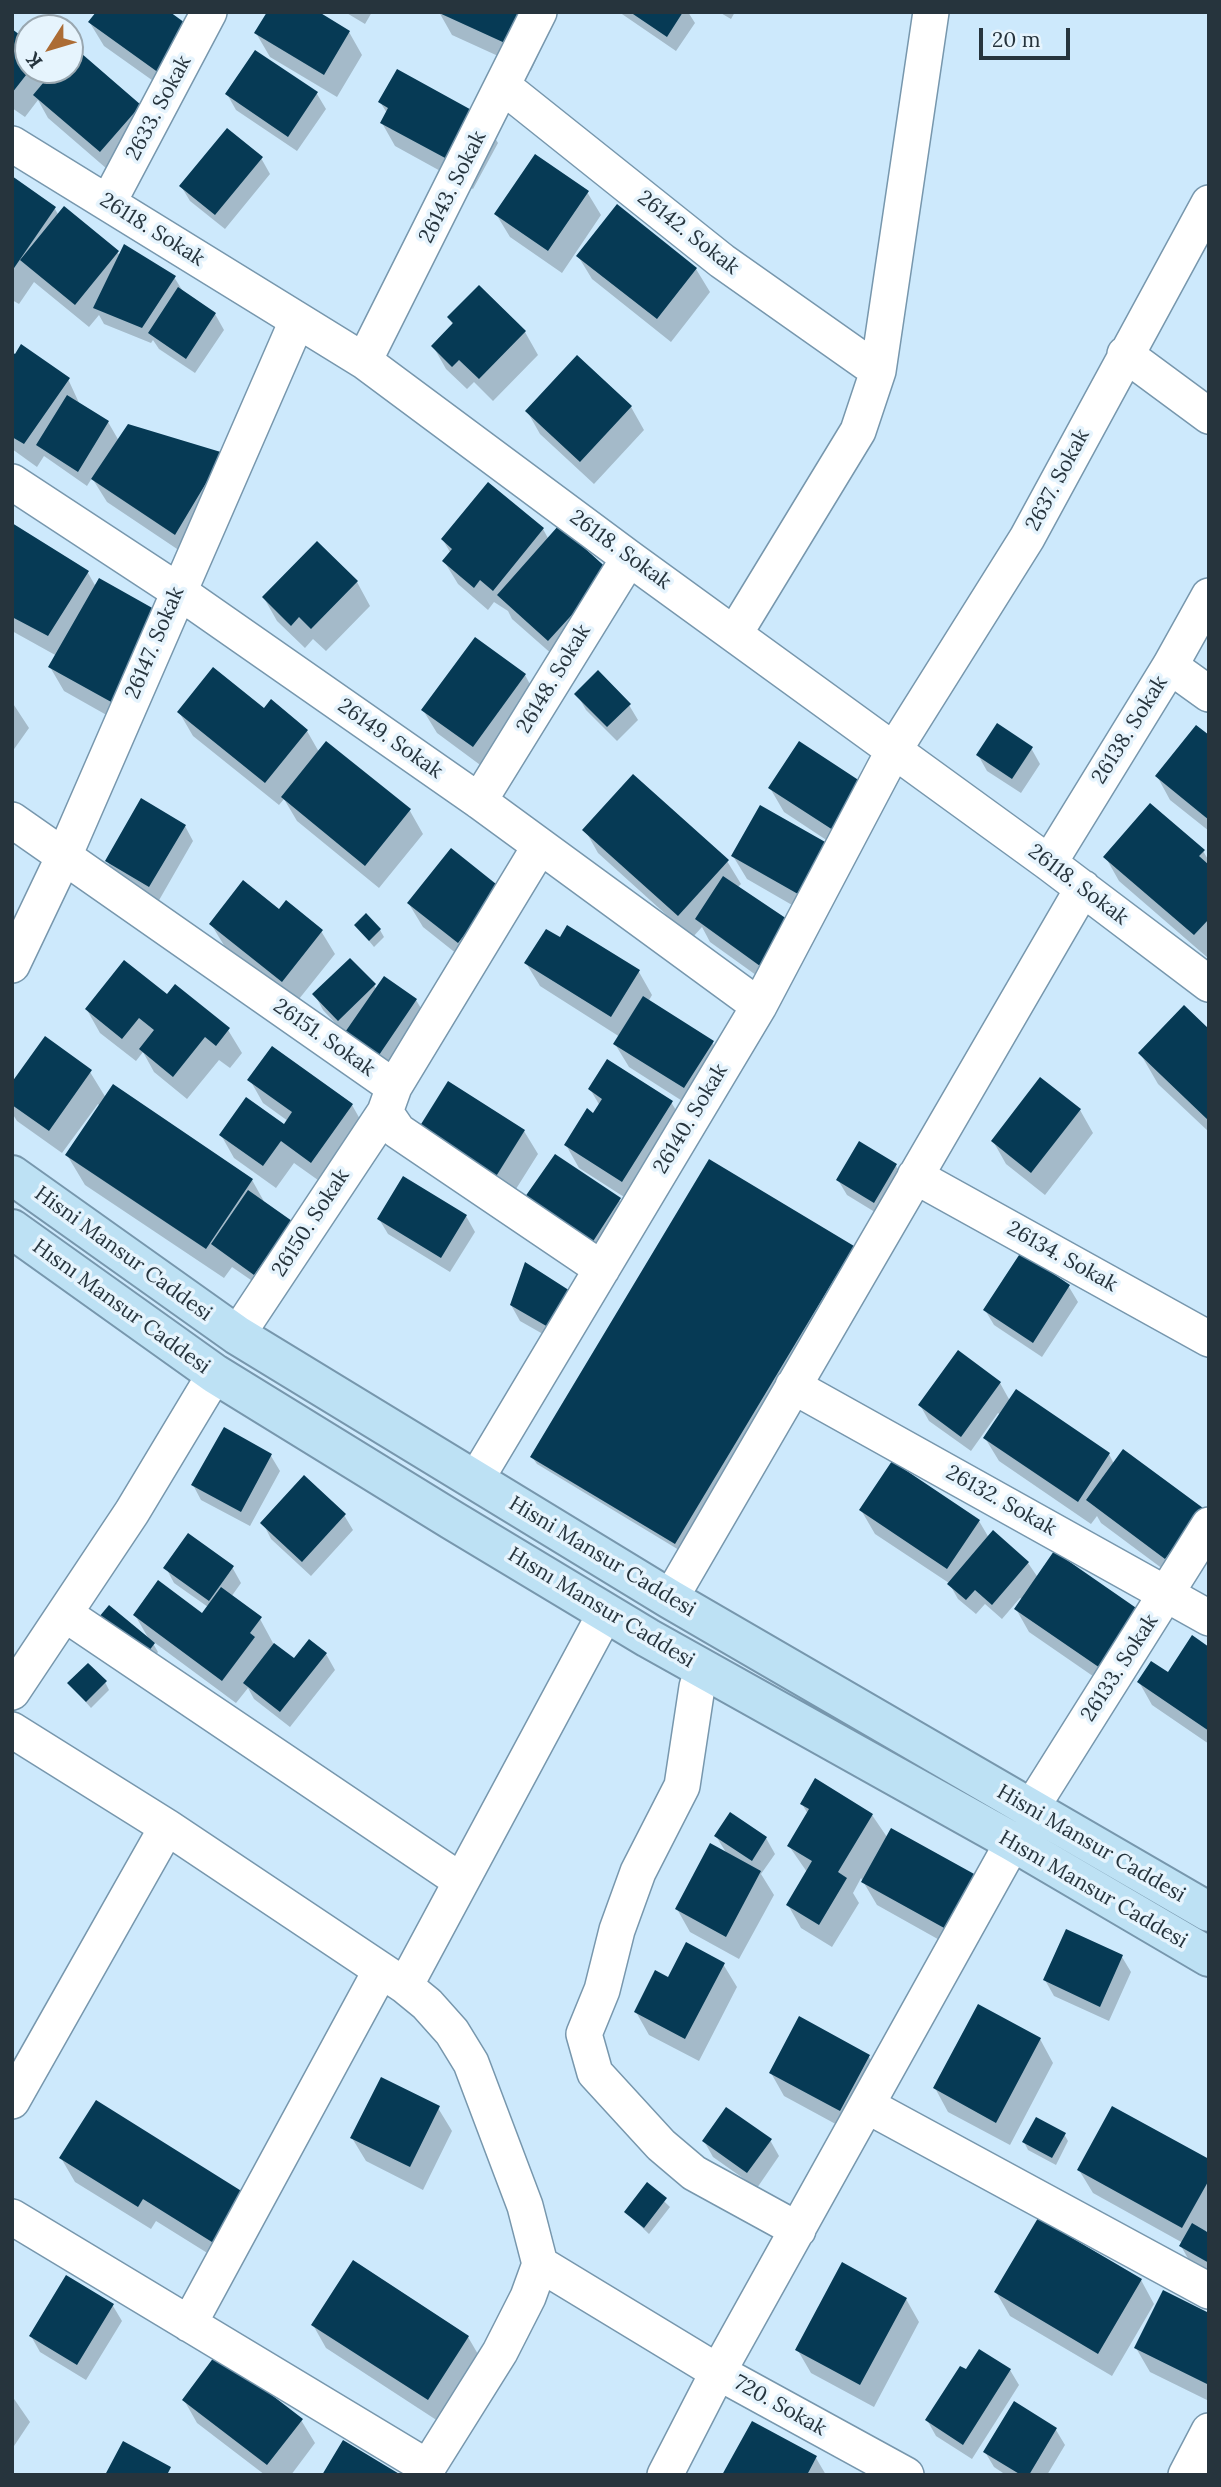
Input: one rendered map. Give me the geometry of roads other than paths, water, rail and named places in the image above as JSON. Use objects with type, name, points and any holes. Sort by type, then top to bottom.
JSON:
[{"type":"main road","name":"Hisni Mansur Caddesi","points":[[12,1175],[237,1335],[670,1599],[1021,1826],[1209,1912]]},
{"type":"main road","name":"Hısnı Mansur Caddesi","points":[[12,1229],[215,1374],[606,1612],[703,1668],[1021,1826],[1209,1957]]},
{"type":"street","name":"2633. Sokak","points":[[108,203],[209,12]]},
{"type":"street","name":"26143. Sokak","points":[[364,361],[504,87],[539,12]]},
{"type":"street","points":[[735,633],[858,431],[878,371],[931,12]]},
{"type":"street","name":"26142. Sokak","points":[[504,87],[722,261],[878,371]]},
{"type":"street","name":"26118. Sokak","points":[[12,144],[364,361],[629,558],[1083,888],[1209,984]]},
{"type":"street","name":"2637. Sokak","points":[[894,750],[1027,538],[1209,203]]},
{"type":"street","name":"26147. Sokak","points":[[12,965],[64,856],[177,591],[297,321]]},
{"type":"street","points":[[1125,354],[1209,415]]},
{"type":"street","name":"26149. Sokak","points":[[12,482],[177,591],[479,801],[759,1006]]},
{"type":"street","name":"26148. Sokak","points":[[479,801],[629,558]]},
{"type":"street","name":"26138. Sokak","points":[[1049,863],[1170,666],[1209,596]]},
{"type":"street","points":[[1170,666],[1209,694]]},
{"type":"street","name":"26140. Sokak","points":[[475,1481],[759,1006],[894,750]]},
{"type":"street","name":"26151. Sokak","points":[[12,820],[64,856],[389,1100],[398,1131],[602,1269]]},
{"type":"street","name":"26150. Sokak","points":[[237,1335],[389,1100],[540,846]]},
{"type":"street","points":[[670,1599],[1083,888]]},
{"type":"street","name":"26134. Sokak","points":[[915,1176],[1209,1339]]},
{"type":"street","points":[[12,1692],[132,1511],[215,1374]]},
{"type":"street","name":"26132. Sokak","points":[[793,1386],[1168,1592],[1209,1618]]},
{"type":"street","name":"26133. Sokak","points":[[718,2372],[1021,1826],[1209,1525]]},
{"type":"street","points":[[190,2324],[393,1978],[461,1881],[606,1612]]},
{"type":"street","points":[[65,1614],[461,1881]]},
{"type":"street","points":[[703,1668],[697,1687],[682,1786],[638,1872],[617,1930],[603,1990],[584,2034],[595,2073],[661,2145],[694,2173],[798,2230]]},
{"type":"street","points":[[12,1730],[167,1827],[393,1978],[427,2004],[452,2032],[471,2063],[525,2206],[540,2264],[528,2297],[500,2352],[425,2471],[190,2324],[12,2217]]},
{"type":"street","points":[[12,2101],[167,1827]]},
{"type":"street","points":[[868,2106],[1209,2291]]},
{"type":"street","points":[[540,2264],[718,2372]]},
{"type":"street","name":"720. Sokak","points":[[665,2475],[718,2372],[906,2475]]},
{"type":"street","points":[[1186,2475],[1209,2431]]}]
